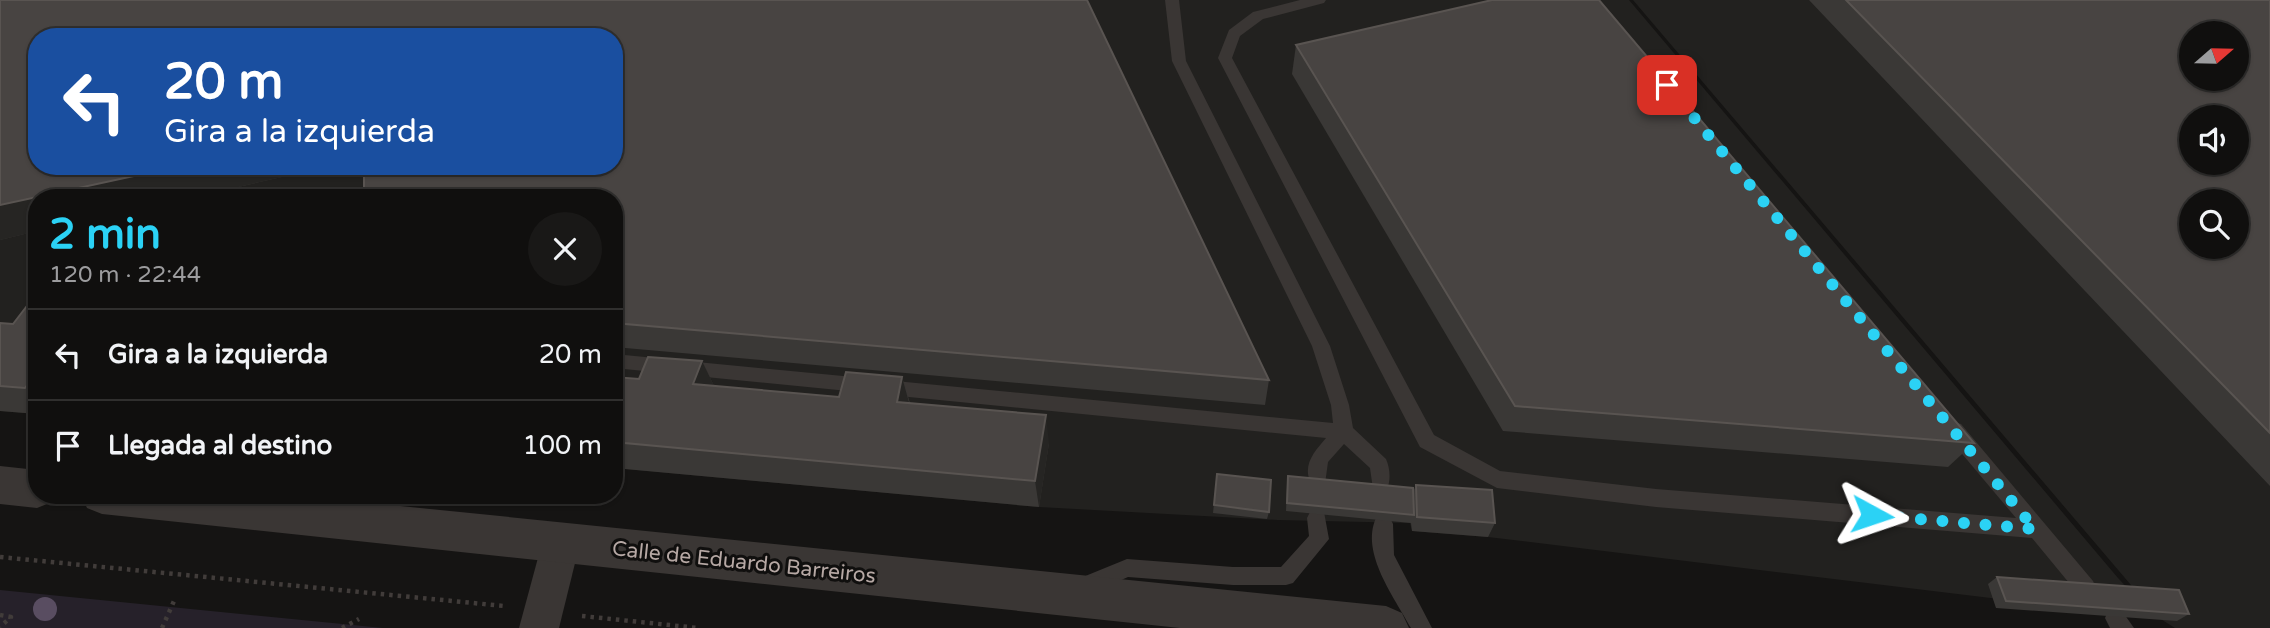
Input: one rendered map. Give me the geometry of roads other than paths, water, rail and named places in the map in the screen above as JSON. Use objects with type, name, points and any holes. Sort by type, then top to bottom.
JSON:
[{"type":"street","points":[[0,485],[28,488]]},
{"type":"street","name":"Calle de Eduardo Barreiros","points":[[190,504],[1386,628]]},
{"type":"street","points":[[541,620],[561,542]]},
{"type":"lane","points":[[1172,0],[1179,61],[1321,346],[1340,405],[1344,432]]},
{"type":"lane","points":[[1319,0],[1258,15],[1234,33],[1225,58],[1427,441],[1497,479],[1656,498],[2035,529]]},
{"type":"lane","points":[[623,362],[1344,432],[1379,465],[1380,483]]},
{"type":"lane","points":[[1939,412],[2086,589]]},
{"type":"lane","points":[[1318,478],[1319,459],[1344,432]]},
{"type":"lane","points":[[1065,595],[1127,568],[1233,576],[1286,576],[1319,539],[1317,518]]},
{"type":"lane","points":[[1383,524],[1384,556],[1422,628]]}]
